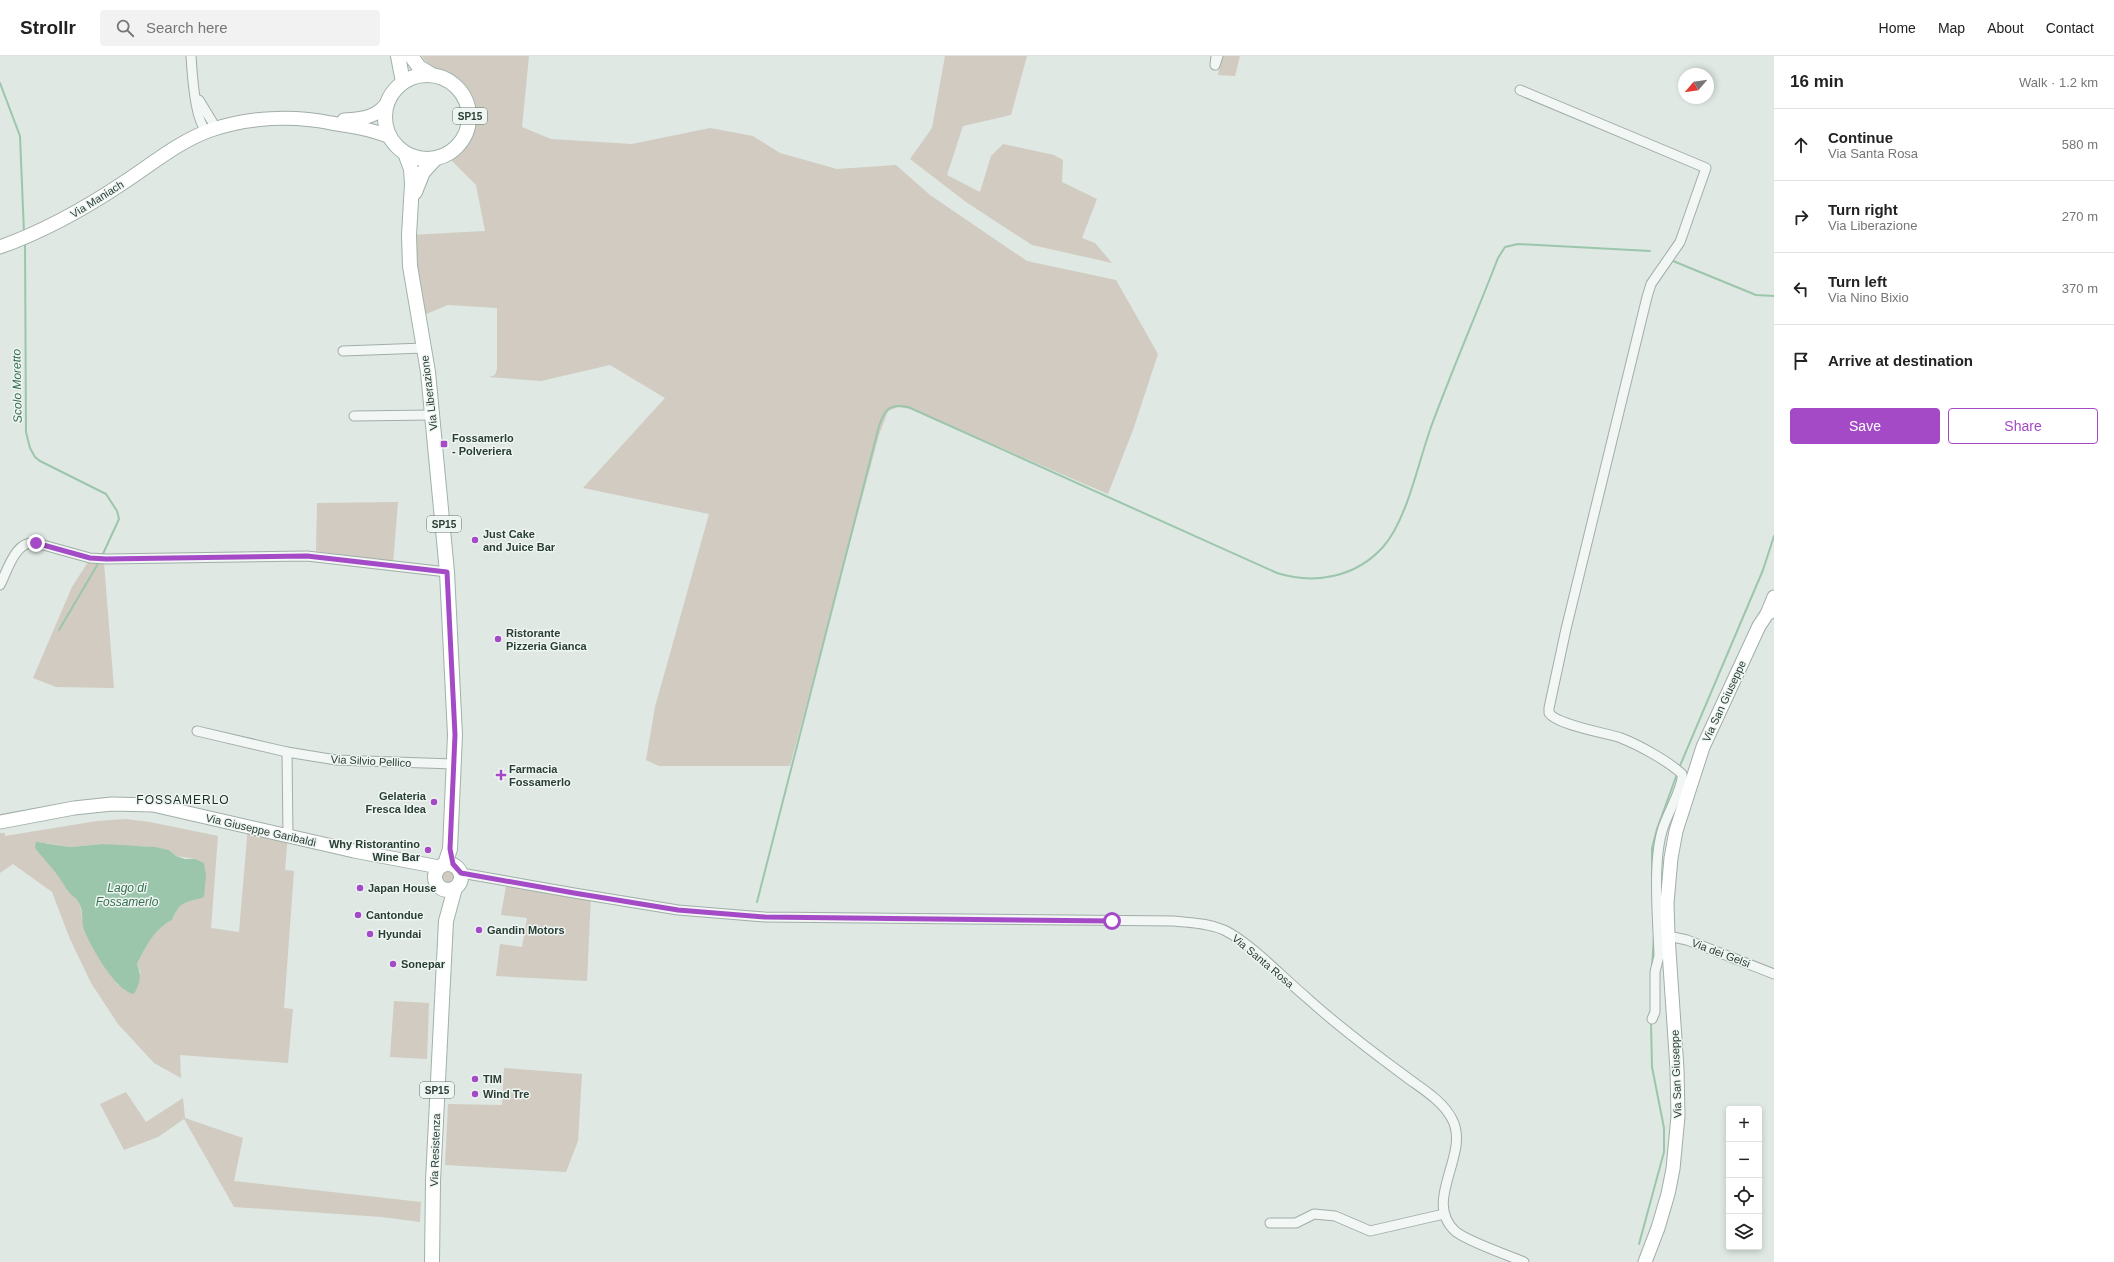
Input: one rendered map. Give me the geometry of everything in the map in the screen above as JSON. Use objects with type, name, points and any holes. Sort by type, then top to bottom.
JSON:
[{"type":"main road","points":[[398,56],[403,82],[417,76],[432,75]]},
{"type":"main road","name":"SP15","points":[[403,82],[389,100],[385,112],[386,125],[390,137],[405,153],[424,159],[435,159],[451,152],[464,138],[469,127],[470,115],[467,103],[458,88],[444,78],[432,75],[419,67],[411,56]]},
{"type":"main road","name":"Via Liberazione","points":[[405,153],[411,169],[412,202],[409,235],[410,266],[428,372],[447,572],[455,715],[450,849],[447,874]]},
{"type":"main road","name":"Via Liberazione","points":[[412,202],[423,172],[435,159]]},
{"type":"main road","name":"Via Resistenza","points":[[432,1262],[433,1181],[447,874]]},
{"type":"street","points":[[191,56],[195,94],[199,120],[209,130],[213,122],[195,94]]},
{"type":"street","points":[[1520,90],[1706,168],[1680,242],[1651,284],[1647,297],[1566,629],[1549,708],[1549,713],[1554,718],[1582,728],[1621,738],[1647,751],[1678,771],[1682,779],[1662,829],[1658,856],[1659,956],[1655,972],[1655,1012],[1652,1019]]},
{"type":"street","name":"Via Maniach","points":[[0,247],[33,235],[89,206],[188,140],[209,130],[233,124],[281,119],[321,121],[366,118],[384,108],[389,100]]},
{"type":"street","name":"Via Maniach","points":[[210,116],[233,124]]},
{"type":"street","name":"Via Maniach","points":[[188,140],[197,129],[199,120]]},
{"type":"street","name":"Via Maniach","points":[[321,121],[370,130],[390,137]]},
{"type":"street","points":[[343,351],[424,348]]},
{"type":"street","points":[[354,416],[432,415]]},
{"type":"street","points":[[0,585],[20,547],[27,542],[36,543],[90,558],[307,556],[447,572]]},
{"type":"street","name":"Via San Giuseppe","points":[[1644,1262],[1658,1228],[1668,1194],[1676,1143],[1678,1095],[1667,903],[1676,859],[1676,831],[1690,793],[1703,748],[1759,626],[1771,612],[1774,597]]},
{"type":"street","name":"Via Silvio Pellico","points":[[197,731],[287,752],[336,760],[382,763],[454,764]]},
{"type":"street","points":[[287,752],[288,835]]},
{"type":"street","name":"Via Giuseppe Garibaldi","points":[[0,822],[74,808],[112,804],[153,805],[288,835],[447,874]]},
{"type":"street","points":[[1658,856],[1676,859]]},
{"type":"street","name":"Via Santa Rosa","points":[[447,874],[477,875],[678,910],[765,917],[1174,922],[1203,923],[1224,930],[1242,941],[1334,1022],[1440,1102],[1447,1111],[1454,1126],[1456,1144],[1443,1203],[1444,1214]]},
{"type":"street","name":"Via dei Gelsi","points":[[1670,936],[1687,940],[1774,974]]},
{"type":"street","points":[[1270,1223],[1296,1223],[1314,1214],[1336,1216],[1370,1231],[1444,1214],[1456,1231],[1465,1237],[1524,1262]]},
{"type":"shaded area","points":[[422,56],[529,56],[522,127],[551,139],[632,144],[710,128],[753,136],[780,153],[837,169],[896,165],[930,195],[1027,261],[1116,280],[1158,354],[1133,430],[1108,494],[910,409],[898,407],[888,411],[879,435],[790,766],[659,766],[646,760],[655,707],[709,514],[583,488],[665,398],[610,365],[541,381],[489,377],[495,375],[497,369],[497,308],[448,305],[419,317],[409,235],[485,231],[476,185],[451,160],[468,144],[473,135],[476,124],[475,102],[463,83],[430,65]]},
{"type":"shaded area","points":[[945,56],[1027,56],[1011,115],[963,126],[947,175],[980,192],[991,156],[1003,144],[1054,155],[1063,160],[1062,182],[1097,199],[1082,238],[1095,243],[1112,263],[1032,245],[966,202],[910,159],[932,128]]},
{"type":"shaded area","points":[[1222,56],[1240,56],[1235,76],[1218,75]]},
{"type":"shaded area","points":[[398,502],[393,564],[316,551],[317,503]]},
{"type":"shaded area","points":[[88,562],[104,563],[114,688],[56,687],[33,678],[72,587]]},
{"type":"shaded area","points":[[126,819],[150,822],[218,836],[211,928],[239,932],[248,826],[288,835],[285,870],[294,871],[284,1008],[293,1009],[288,1063],[180,1055],[181,1078],[154,1063],[118,1024],[91,983],[70,939],[52,892],[13,864],[0,873],[0,833],[5,833],[5,836],[97,821]],"holes":[[[46,843],[70,847],[103,844],[130,847],[143,846],[169,850],[176,856],[195,859],[196,900],[184,903],[172,920],[160,928],[151,939],[137,964],[141,973],[118,985],[84,929],[80,904],[74,896],[67,891],[65,883],[48,862]]]},
{"type":"shaded area","points":[[448,870],[453,872],[455,877],[453,882],[448,884],[443,882],[441,877],[443,872]]},
{"type":"shaded area","points":[[507,880],[591,896],[587,981],[496,976],[500,944],[522,947],[527,918],[501,915]]},
{"type":"shaded area","points":[[394,1001],[429,1003],[427,1059],[390,1057]]},
{"type":"shaded area","points":[[504,1068],[582,1074],[578,1141],[566,1172],[445,1165],[448,1104],[502,1105]]},
{"type":"shaded area","points":[[126,1092],[146,1122],[183,1098],[185,1118],[243,1138],[234,1181],[421,1202],[420,1222],[382,1217],[234,1207],[184,1119],[158,1137],[124,1150],[100,1104]]},
{"type":"water","name":"Lago di Fossamerlo","points":[[36,842],[70,847],[103,844],[155,847],[169,850],[176,856],[185,859],[195,859],[204,863],[206,875],[204,897],[181,905],[172,920],[160,928],[151,939],[137,964],[140,980],[134,994],[120,986],[105,968],[92,947],[84,930],[81,906],[68,892],[60,878],[35,848]]},
{"type":"waterway","name":"Scolo Moretto","points":[[0,83],[20,136],[24,233]]},
{"type":"waterway","name":"Scolo Moretto","points":[[25,241],[26,432],[30,448],[35,457],[40,461],[106,494],[117,511],[119,519],[102,556]]},
{"type":"waterway","points":[[757,902],[879,426],[886,411],[897,406],[908,407],[1277,573],[1291,577],[1306,578],[1334,576],[1348,572],[1372,557],[1383,547],[1399,522],[1439,406],[1498,258],[1505,247],[1518,244],[1650,251]]},
{"type":"waterway","points":[[1673,261],[1756,295],[1774,296]]},
{"type":"waterway","points":[[1679,768],[1763,570],[1774,536]]},
{"type":"waterway","name":"Scolo Moretto","points":[[59,630],[99,562]]},
{"type":"waterway","points":[[1652,889],[1652,848],[1657,829],[1677,774]]},
{"type":"waterway","points":[[1652,967],[1654,936]]},
{"type":"waterway","points":[[1639,1244],[1664,1152],[1664,1128],[1652,1067],[1651,1022]]},
{"type":"place","name":"Fossamerlo - Polveriera","points":[[444,444]]},
{"type":"place","name":"Just Cake and Juice Bar","points":[[475,540]]},
{"type":"place","name":"Ristorante Pizzeria Gianca","points":[[498,639]]},
{"type":"place","name":"Farmacia Fossamerlo","points":[[501,775]]},
{"type":"place","name":"Gelateria Fresca Idea","points":[[434,802]]},
{"type":"place","name":"Why Ristorantino Wine Bar","points":[[428,850]]},
{"type":"place","name":"Japan House","points":[[360,888]]},
{"type":"place","name":"Cantondue","points":[[358,915]]},
{"type":"place","name":"Gandin Motors","points":[[479,930]]},
{"type":"place","name":"Hyundai","points":[[370,934]]},
{"type":"place","name":"Sonepar","points":[[393,964]]},
{"type":"place","name":"TIM","points":[[475,1079]]},
{"type":"place","name":"Wind Tre","points":[[475,1094]]},
{"type":"district","name":"FOSSAMERLO","points":[[183,800]]},
{"type":"route","points":[[36,543],[90,558],[258,558],[307,556],[447,572],[455,735],[450,849],[453,864],[460,869],[461,873],[481,875],[574,893],[678,910],[765,917],[1112,921]]}]
